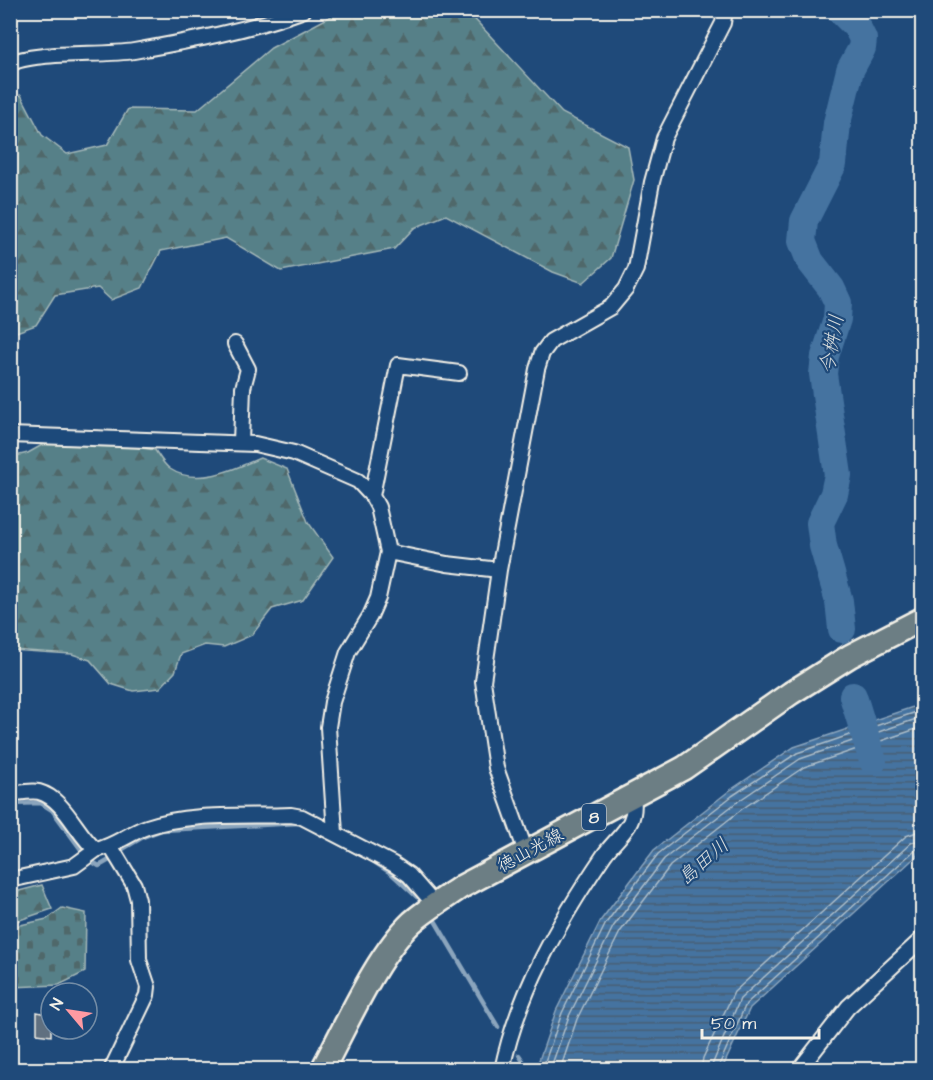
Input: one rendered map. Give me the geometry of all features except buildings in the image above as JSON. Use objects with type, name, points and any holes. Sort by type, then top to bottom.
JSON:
[{"type":"main road","name":"徳山光線","points":[[322,1070],[392,946],[411,923],[435,905],[526,852],[684,768],[791,693],[850,656],[922,619]]},
{"type":"street","points":[[10,64],[34,56],[133,51],[274,21],[304,10]]},
{"type":"street","points":[[526,852],[496,768],[483,681],[499,570],[542,353],[551,340],[611,307],[626,289],[636,269],[652,183],[664,138],[723,22],[725,10]]},
{"type":"street","points":[[235,344],[248,369],[243,388],[241,442]]},
{"type":"street","points":[[372,496],[376,488],[398,365],[459,373]]},
{"type":"street","points":[[10,435],[241,442],[294,453],[326,465],[358,481],[372,496],[378,507],[388,552],[378,598],[348,652],[332,702],[328,727],[335,833]]},
{"type":"street","points":[[388,552],[447,564],[499,570]]},
{"type":"street","points":[[10,794],[39,792],[50,798],[62,809],[86,842],[96,850]]},
{"type":"street","points":[[502,1070],[523,999],[580,892],[606,852],[628,827],[635,812],[633,797]]},
{"type":"street","points":[[10,880],[74,866],[96,850],[111,847],[147,827],[186,819],[291,815],[319,824],[409,875],[435,905]]},
{"type":"street","points":[[111,847],[134,885],[138,900],[139,960],[148,987],[147,995],[111,1070]]},
{"type":"street","points":[[799,1070],[812,1050],[848,1007],[922,939]]},
{"type":"green space","points":[[341,11],[467,11],[562,113],[628,147],[634,180],[611,258],[583,283],[553,272],[446,215],[414,228],[394,249],[281,271],[226,238],[161,251],[142,288],[111,300],[98,288],[55,295],[36,325],[11,334],[11,98],[21,95],[42,135],[67,154],[107,145],[128,109],[197,110],[271,48]]},
{"type":"green space","points":[[51,440],[155,450],[170,469],[192,476],[228,471],[260,458],[287,469],[308,522],[333,557],[303,600],[272,609],[252,635],[224,647],[205,645],[181,654],[175,672],[160,688],[133,691],[111,684],[90,660],[72,654],[11,650],[11,457],[28,453]]},
{"type":"green space","points":[[42,885],[52,909],[11,923],[11,893]]},
{"type":"green space","points":[[62,908],[86,913],[85,972],[67,981],[39,981],[39,986],[11,987],[11,927],[47,919]]},
{"type":"water","name":"島田川","points":[[922,704],[922,851],[750,1008],[722,1069],[536,1069],[556,1011],[601,920],[654,850],[729,791],[794,747]]},
{"type":"waterway","name":"今桝川","points":[[840,10],[857,27],[863,39],[862,48],[850,70],[837,123],[833,164],[804,221],[802,241],[810,261],[831,288],[838,303],[837,319],[825,356],[823,374],[838,475],[834,494],[820,523],[823,546],[839,601],[842,629]]},
{"type":"waterway","name":"今桝川","points":[[853,696],[873,761]]},
{"type":"waterway","points":[[10,804],[41,803],[52,810],[85,855]]},
{"type":"waterway","points":[[121,850],[143,837],[162,830],[299,823]]},
{"type":"waterway","points":[[317,832],[363,856]]},
{"type":"waterway","points":[[91,861],[99,866],[113,858]]},
{"type":"waterway","points":[[371,860],[392,874],[417,897]]},
{"type":"waterway","points":[[434,919],[498,1027]]},
{"type":"waterway","points":[[519,1055],[529,1070]]}]
